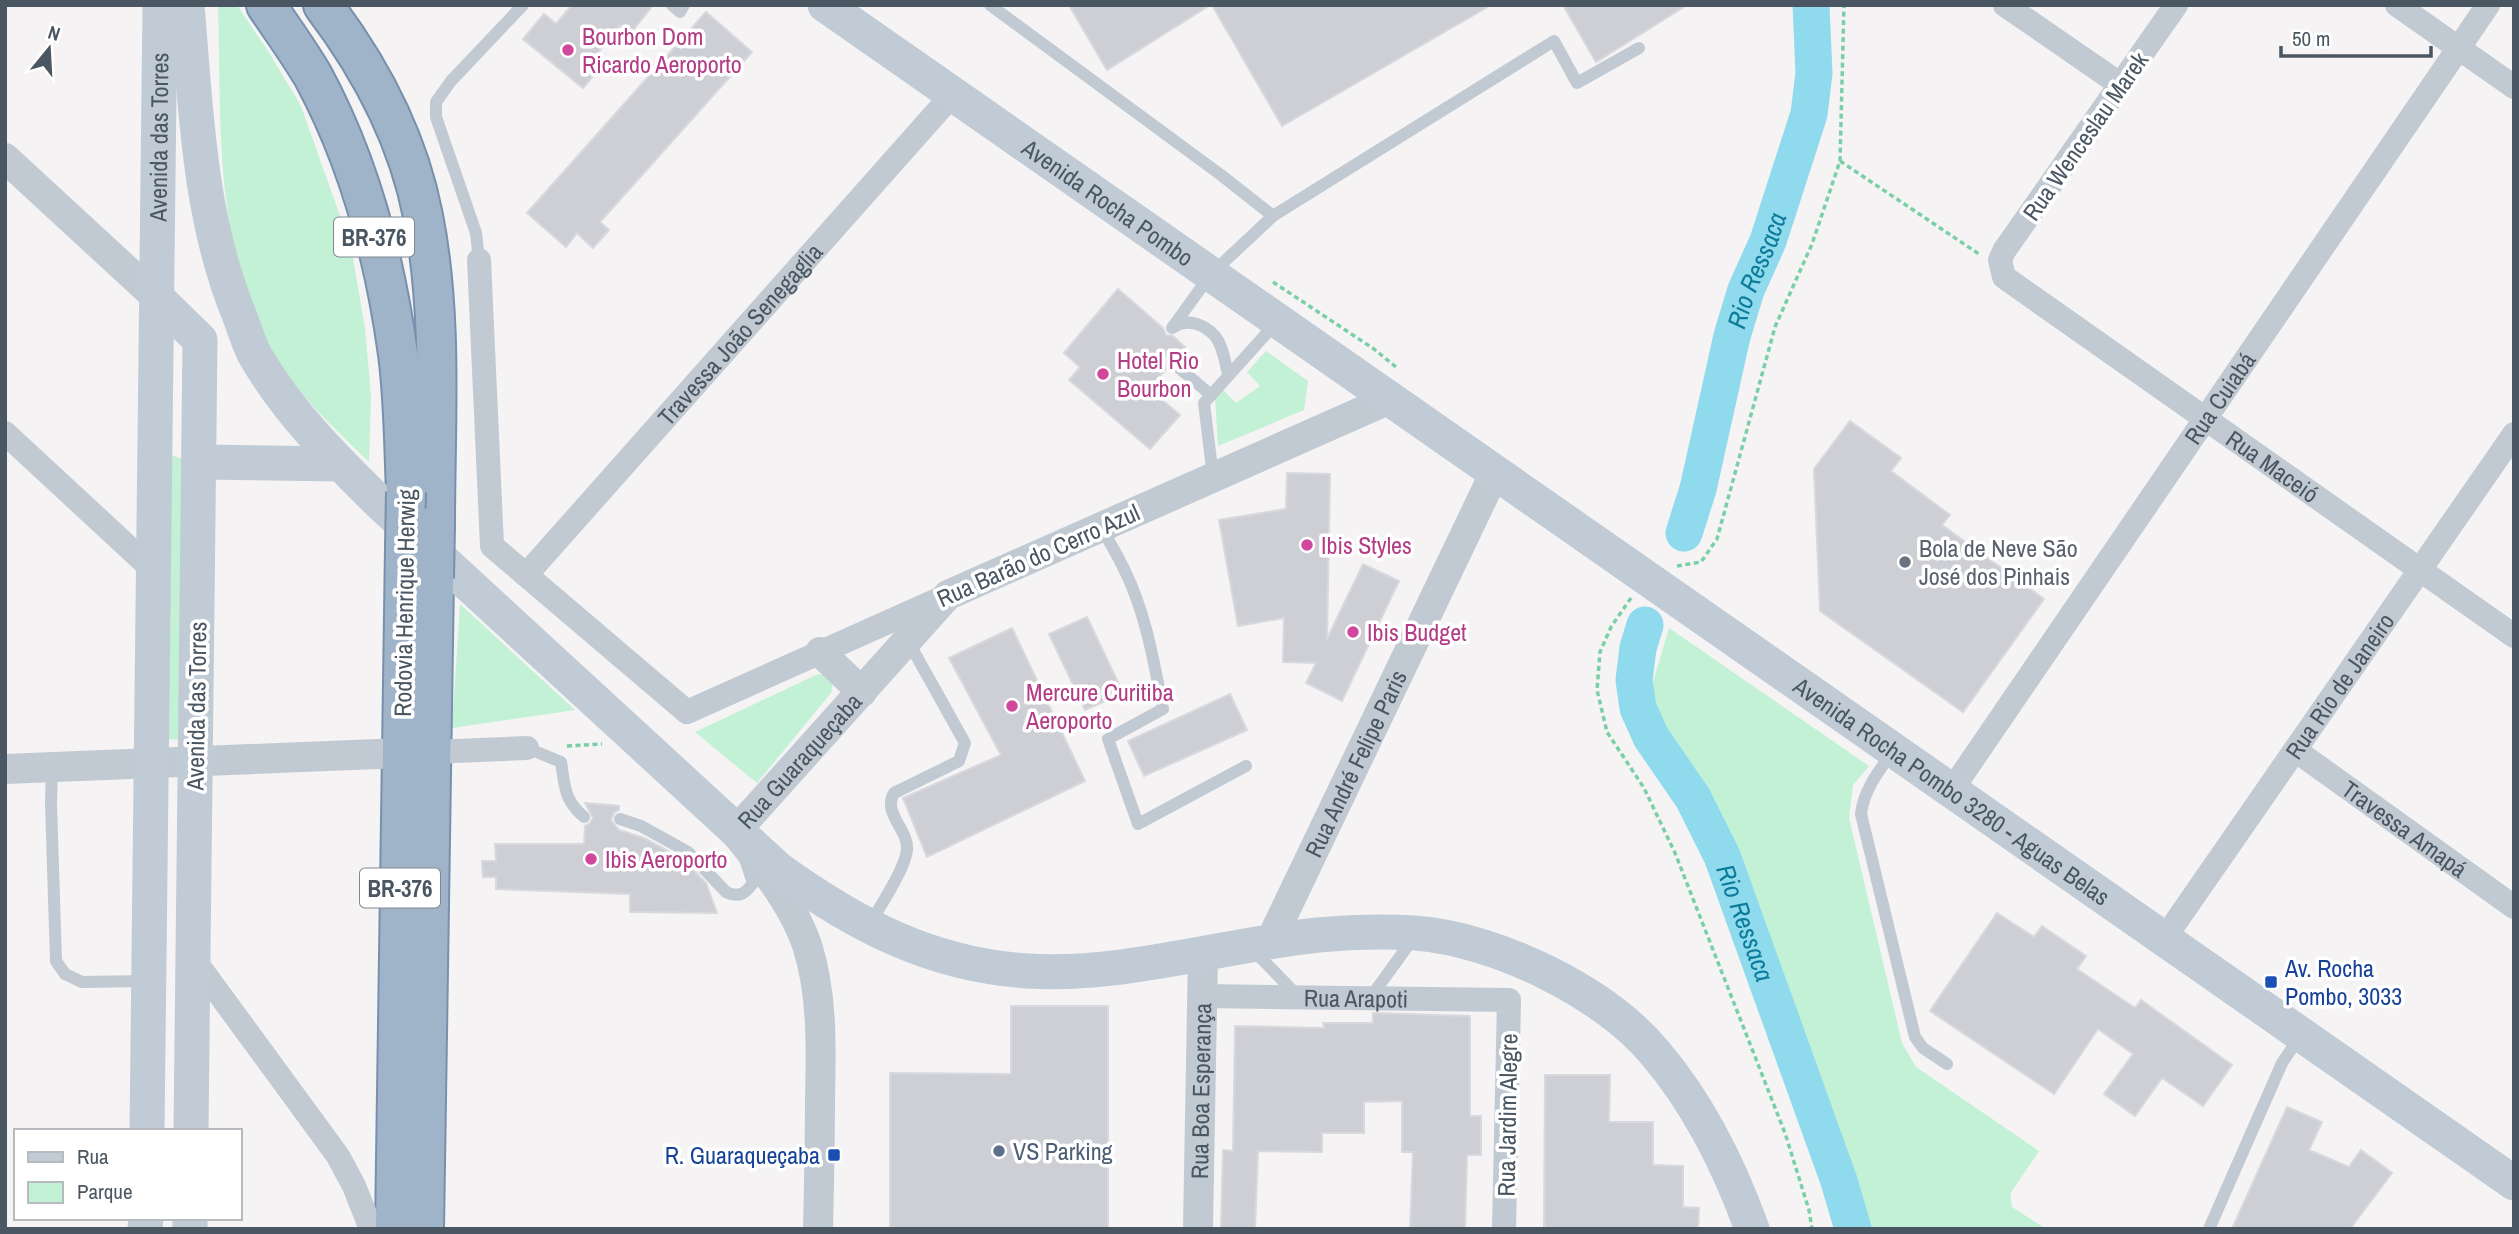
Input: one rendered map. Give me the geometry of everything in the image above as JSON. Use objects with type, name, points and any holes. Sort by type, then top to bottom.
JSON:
[{"type":"highway","name":"Rodovia Henrique Herwig","points":[[266,5],[312,75],[352,161],[372,227],[389,299],[398,355],[403,405],[405,547],[417,752],[424,1229]]},
{"type":"highway","name":"Rodovia Henrique Herwig","points":[[323,5],[364,64],[382,84],[423,214],[430,257],[436,363],[434,578],[417,752],[395,1229]]},
{"type":"main road","name":"Avenida Rocha Pombo","points":[[825,5],[1390,399]]},
{"type":"main road","points":[[169,9],[219,259],[255,355],[306,426],[339,464],[778,869],[818,898],[868,928],[907,945],[985,967],[1030,971],[1083,970],[1321,935],[1417,933],[1497,952],[1538,968],[1582,992],[1626,1023],[1655,1052],[1685,1091],[1712,1135],[1738,1190],[1752,1229]]},
{"type":"main road","name":"Avenida das Torres","points":[[146,1129],[158,299],[169,9]]},
{"type":"main road","name":"Avenida das Torres","points":[[158,299],[201,340],[191,1129]]},
{"type":"main road","name":"Avenida Rocha Pombo 3280 - Aguas Belas","points":[[1390,399],[2514,1183]]},
{"type":"main road","points":[[156,444],[199,454],[339,464]]},
{"type":"street","points":[[2005,5],[2121,85]]},
{"type":"street","name":"Rua Wenceslau Marek","points":[[2001,269],[2000,260],[2004,251],[2176,5]]},
{"type":"street","points":[[2397,5],[2514,87]]},
{"type":"street","name":"Rua Cuiabá","points":[[1951,790],[2488,5]]},
{"type":"street","name":"Travessa João Senegaglia","points":[[527,575],[953,94]]},
{"type":"street","points":[[5,158],[158,299]]},
{"type":"street","points":[[479,260],[492,546],[527,575]]},
{"type":"street","name":"Rua Maceió","points":[[2001,269],[2012,284],[2514,636]]},
{"type":"street","name":"Rua Barão do Cerro Azul","points":[[527,575],[687,712],[1390,399]]},
{"type":"street","points":[[5,433],[154,571]]},
{"type":"street","name":"Rua Rio de Janeiro","points":[[2164,939],[2514,434]]},
{"type":"street","name":"Rua André Felipe Paris","points":[[1259,943],[1495,472]]},
{"type":"street","name":"Rua Guaraqueçaba","points":[[818,1229],[821,1062],[816,982],[807,944],[792,912],[735,832],[948,595]]},
{"type":"street","points":[[820,652],[862,692]]},
{"type":"street","points":[[5,768],[527,748]]},
{"type":"street","name":"Travessa Amapá","points":[[2295,750],[2514,907]]},
{"type":"street","name":"Rua Boa Esperança","points":[[1198,1229],[1203,952]]},
{"type":"street","points":[[193,958],[338,1156],[354,1186],[371,1229]]},
{"type":"street","name":"Rua Arapoti","points":[[1202,996],[1509,1000]]},
{"type":"street","name":"Rua Jardim Alegre","points":[[1504,1229],[1509,1000]]},
{"type":"lane","points":[[479,260],[476,233],[436,117],[436,102],[451,81],[523,5]]},
{"type":"lane","points":[[671,5],[680,12],[684,5]]},
{"type":"lane","points":[[989,5],[1273,216]]},
{"type":"lane","points":[[1228,374],[1224,354],[1214,336],[1194,322],[1180,323],[1171,330],[1211,274],[1273,216],[1554,41],[1577,83],[1639,47]]},
{"type":"lane","points":[[1213,477],[1204,403],[1278,321]]},
{"type":"lane","points":[[1172,362],[1211,395]]},
{"type":"lane","points":[[1101,527],[1126,572],[1135,597],[1150,642],[1163,709],[1108,739],[1138,824],[1246,766]]},
{"type":"lane","points":[[868,928],[907,850],[906,841],[890,807],[890,799],[894,793],[959,761],[965,743],[908,640]]},
{"type":"lane","points":[[527,748],[561,762],[566,796],[584,817]]},
{"type":"lane","points":[[1894,751],[1863,798],[1861,814],[1915,1037],[1923,1048],[1947,1064]]},
{"type":"lane","points":[[52,767],[56,961],[65,974],[82,982],[149,981]]},
{"type":"lane","points":[[620,820],[641,826],[688,852],[726,892],[735,896],[746,893],[753,883],[735,832]]},
{"type":"lane","points":[[1370,998],[1417,933]]},
{"type":"lane","points":[[1259,943],[1300,998]]},
{"type":"lane","points":[[2209,1229],[2282,1063],[2301,1035]]},
{"type":"path","points":[[1840,161],[2001,269]]},
{"type":"path","points":[[527,748],[638,742]]},
{"type":"green space","points":[[218,5],[237,5],[301,106],[351,247],[365,328],[371,395],[369,462],[319,413],[292,381],[266,338],[247,293],[234,247],[226,200]]},
{"type":"green space","points":[[1266,351],[1308,381],[1304,410],[1218,446],[1215,398],[1223,390],[1236,403],[1260,386],[1247,372]]},
{"type":"green space","points":[[174,456],[183,459],[187,739],[159,740],[162,457]]},
{"type":"green space","points":[[460,604],[575,710],[452,728]]},
{"type":"green space","points":[[1669,628],[1869,766],[1853,785],[1849,818],[1902,1043],[1916,1067],[2039,1151],[2010,1194],[2012,1207],[2046,1229],[1863,1229],[1857,1197],[1732,856],[1709,808],[1652,719],[1651,689]]},
{"type":"green space","points":[[818,674],[830,680],[831,693],[757,783],[695,732]]},
{"type":"building","name":"Bourbon Dom Ricardo Aeroporto","points":[[572,5],[653,5],[630,34],[620,26],[591,61],[600,68],[583,88],[523,39],[544,14],[556,24]]},
{"type":"building","points":[[1069,5],[1210,5],[1107,70]]},
{"type":"building","points":[[1212,5],[1491,5],[1282,126]]},
{"type":"building","points":[[1563,5],[1687,5],[1596,62]]},
{"type":"building","points":[[706,12],[752,52],[600,222],[609,230],[593,248],[577,233],[566,247],[527,213]]},
{"type":"building","name":"Hotel Rio Bourbon","points":[[1118,289],[1163,328],[1166,335],[1173,336],[1185,347],[1178,355],[1173,353],[1166,356],[1163,361],[1166,369],[1149,389],[1180,415],[1150,449],[1069,380],[1080,367],[1064,353]]},
{"type":"building","name":"Bola de Neve São José dos Pinhais","points":[[1850,421],[1901,458],[1891,471],[1950,515],[1942,525],[2044,599],[1963,712],[1820,611],[1814,469]]},
{"type":"building","points":[[1287,473],[1330,474],[1327,639],[1363,564],[1399,581],[1342,701],[1306,683],[1316,663],[1283,662],[1284,618],[1238,626],[1219,520],[1286,509]]},
{"type":"building","points":[[1087,617],[1123,693],[1085,710],[1049,634]]},
{"type":"building","name":"Mercure Curitiba Aeroporto","points":[[1012,628],[1085,781],[927,857],[903,798],[1001,755],[949,658]]},
{"type":"building","points":[[1230,694],[1247,730],[1144,776],[1128,741]]},
{"type":"building","name":"Ibis Aeroporto","points":[[585,803],[619,806],[611,820],[619,830],[644,838],[683,859],[706,883],[717,913],[630,912],[630,894],[496,889],[496,877],[483,877],[482,861],[496,861],[495,844],[584,844],[585,826],[593,818]]},
{"type":"building","points":[[1997,913],[2034,937],[2042,926],[2086,956],[2077,969],[2135,1008],[2141,1000],[2232,1065],[2203,1106],[2162,1078],[2135,1116],[2104,1094],[2133,1054],[2098,1029],[2054,1094],[1930,1011]]},
{"type":"building","name":"VS Parking","points":[[1011,1006],[1108,1006],[1108,1229],[890,1229],[890,1073],[1011,1074]]},
{"type":"building","points":[[1373,1013],[1470,1016],[1470,1116],[1481,1116],[1481,1155],[1467,1155],[1465,1229],[1410,1229],[1413,1152],[1402,1152],[1402,1101],[1364,1102],[1364,1133],[1322,1133],[1322,1152],[1258,1151],[1255,1229],[1221,1229],[1223,1150],[1233,1151],[1235,1026],[1324,1028],[1323,1023],[1373,1023]]},
{"type":"building","points":[[1545,1075],[1610,1075],[1609,1122],[1653,1122],[1653,1165],[1683,1166],[1683,1207],[1699,1208],[1698,1229],[1544,1229]]},
{"type":"building","points":[[2287,1107],[2322,1122],[2309,1150],[2349,1167],[2361,1150],[2392,1173],[2350,1229],[2232,1229]]},
{"type":"waterway","name":"Rio Ressaca","points":[[1684,533],[1698,489],[1732,336],[1746,290],[1768,241],[1809,114],[1814,73],[1811,5]]},
{"type":"waterway","name":"Rio Ressaca","points":[[1645,625],[1638,648],[1634,680],[1638,708],[1651,737],[1693,798],[1722,856],[1839,1181],[1853,1229]]},
{"type":"place","name":"Bourbon Dom Ricardo Aeroporto","points":[[568,50]]},
{"type":"place","name":"Hotel Rio Bourbon","points":[[1103,374]]},
{"type":"place","name":"Ibis Styles","points":[[1307,545]]},
{"type":"place","name":"Bola de Neve São José dos Pinhais","points":[[1905,562]]},
{"type":"place","name":"Ibis Budget","points":[[1353,632]]},
{"type":"place","name":"Mercure Curitiba Aeroporto","points":[[1012,706]]},
{"type":"place","name":"Ibis Aeroporto","points":[[591,859]]},
{"type":"place","name":"Av. Rocha Pombo, 3033","points":[[2271,982]]},
{"type":"place","name":"VS Parking","points":[[999,1151]]},
{"type":"place","name":"R. Guaraqueçaba","points":[[834,1155]]}]
